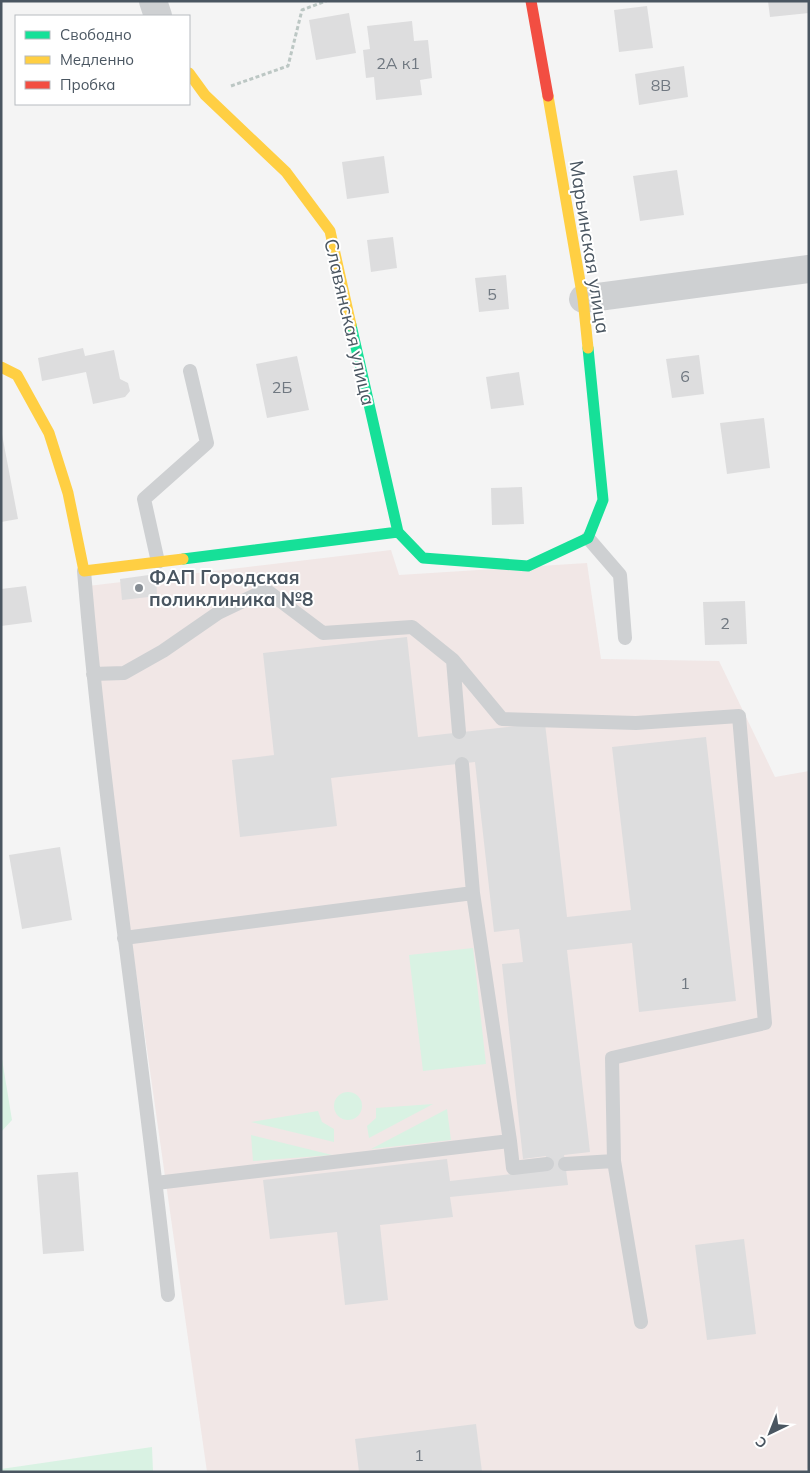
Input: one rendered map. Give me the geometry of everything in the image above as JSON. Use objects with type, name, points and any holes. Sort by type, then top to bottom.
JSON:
[{"type":"street","points":[[153,1],[158,15]]},
{"type":"street","name":"Марьинская улица","points":[[531,1],[583,299],[603,500],[588,538]]},
{"type":"street","name":"Славянская улица","points":[[190,74],[205,95],[286,172],[330,230],[398,532]]},
{"type":"street","points":[[583,299],[809,269]]},
{"type":"street","points":[[1,367],[17,375],[49,434],[68,493],[84,571],[398,532],[423,558],[528,566],[588,538]]},
{"type":"lane","points":[[158,562],[144,499],[207,443],[190,371]]},
{"type":"lane","points":[[588,538],[620,575],[626,638]]},
{"type":"lane","points":[[84,571],[93,674],[124,938],[156,1183],[168,1295]]},
{"type":"lane","points":[[93,674],[124,673],[163,651],[218,613],[266,590],[323,633],[412,627],[453,660],[502,719],[636,723],[739,716],[765,1023],[612,1058],[614,1161],[641,1322]]},
{"type":"lane","points":[[453,660],[459,732]]},
{"type":"lane","points":[[462,764],[473,893],[513,1168],[547,1164]]},
{"type":"lane","points":[[124,938],[473,893]]},
{"type":"lane","points":[[156,1183],[510,1141]]},
{"type":"lane","points":[[565,1164],[614,1161]]},
{"type":"path","points":[[205,95],[288,66],[302,10],[326,1]]},
{"type":"shaded area","points":[[391,550],[399,575],[587,563],[601,659],[719,661],[775,777],[809,771],[809,1467],[804,1472],[207,1472],[100,719],[88,586]]},
{"type":"green space","points":[[473,948],[486,1064],[423,1071],[409,955]]},
{"type":"green space","points":[[1,1053],[12,1120],[1,1132]]},
{"type":"green space","points":[[348,1092],[358,1096],[362,1106],[358,1116],[348,1120],[338,1116],[334,1106],[338,1096]]},
{"type":"green space","points":[[433,1104],[369,1138],[367,1126],[376,1118],[376,1108]]},
{"type":"green space","points":[[447,1109],[451,1140],[371,1149]]},
{"type":"green space","points":[[318,1111],[322,1122],[334,1129],[334,1142],[251,1122]]},
{"type":"green space","points":[[251,1135],[332,1155],[253,1161]]},
{"type":"green space","points":[[152,1447],[153,1472],[1,1472],[1,1469]]},
{"type":"building","points":[[768,1],[809,1],[809,13],[770,17]]},
{"type":"building","points":[[647,6],[653,48],[619,52],[614,10]]},
{"type":"building","points":[[349,13],[356,53],[316,60],[309,20]]},
{"type":"building","points":[[412,21],[414,41],[428,40],[432,78],[420,80],[422,95],[376,100],[374,77],[366,78],[363,50],[370,49],[367,26]]},
{"type":"building","points":[[684,66],[688,97],[639,105],[635,74]]},
{"type":"building","points":[[384,156],[389,193],[347,199],[342,162]]},
{"type":"building","points":[[677,170],[684,215],[640,221],[633,176]]},
{"type":"building","points":[[393,237],[397,268],[371,272],[367,240]]},
{"type":"building","points":[[506,275],[509,309],[479,312],[475,278]]},
{"type":"building","points":[[83,348],[85,356],[114,350],[120,379],[128,383],[130,391],[125,397],[93,404],[86,372],[42,381],[38,358]]},
{"type":"building","points":[[699,355],[704,394],[672,398],[666,359]]},
{"type":"building","points":[[297,356],[309,410],[267,418],[256,364]]},
{"type":"building","points":[[519,372],[524,405],[491,409],[486,377]]},
{"type":"building","points":[[764,418],[770,468],[727,474],[720,423]]},
{"type":"building","points":[[1,429],[18,519],[1,522]]},
{"type":"building","points":[[522,487],[524,524],[492,525],[491,488]]},
{"type":"building","name":"ФАП Городская поликлиника №8","points":[[156,574],[157,596],[122,600],[120,579]]},
{"type":"building","points":[[26,586],[32,622],[1,626],[1,589]]},
{"type":"building","points":[[745,601],[747,644],[705,645],[703,602]]},
{"type":"building","points":[[407,637],[418,737],[545,723],[567,917],[631,910],[612,747],[706,737],[736,1001],[639,1012],[632,943],[567,950],[590,1152],[564,1155],[568,1185],[450,1197],[453,1217],[380,1225],[388,1300],[345,1305],[337,1232],[270,1239],[263,1180],[447,1159],[450,1181],[547,1170],[546,1156],[523,1159],[502,964],[523,962],[519,929],[494,932],[475,762],[331,778],[337,826],[240,837],[232,760],[274,755],[263,653]]},
{"type":"building","points":[[60,847],[72,920],[22,929],[9,855]]},
{"type":"building","points":[[78,1172],[84,1251],[43,1254],[37,1175]]},
{"type":"building","points":[[744,1239],[756,1334],[707,1340],[695,1245]]},
{"type":"building","points":[[476,1424],[482,1472],[359,1472],[355,1439]]},
{"type":"traffic: fast","points":[[351,325],[398,532],[423,558],[528,566],[588,538],[603,500],[588,348]]},
{"type":"traffic: fast","points":[[183,559],[398,532]]},
{"type":"traffic: slow","points":[[190,74],[205,95],[286,172],[330,231],[351,325]]},
{"type":"traffic: slow","points":[[548,96],[583,299],[588,348]]},
{"type":"traffic: slow","points":[[1,367],[17,375],[49,433],[68,493],[84,571],[183,559]]},
{"type":"traffic: jam","points":[[531,1],[548,96]]},
{"type":"place","name":"ФАП Городская поликлиника №8","points":[[139,588]]}]
